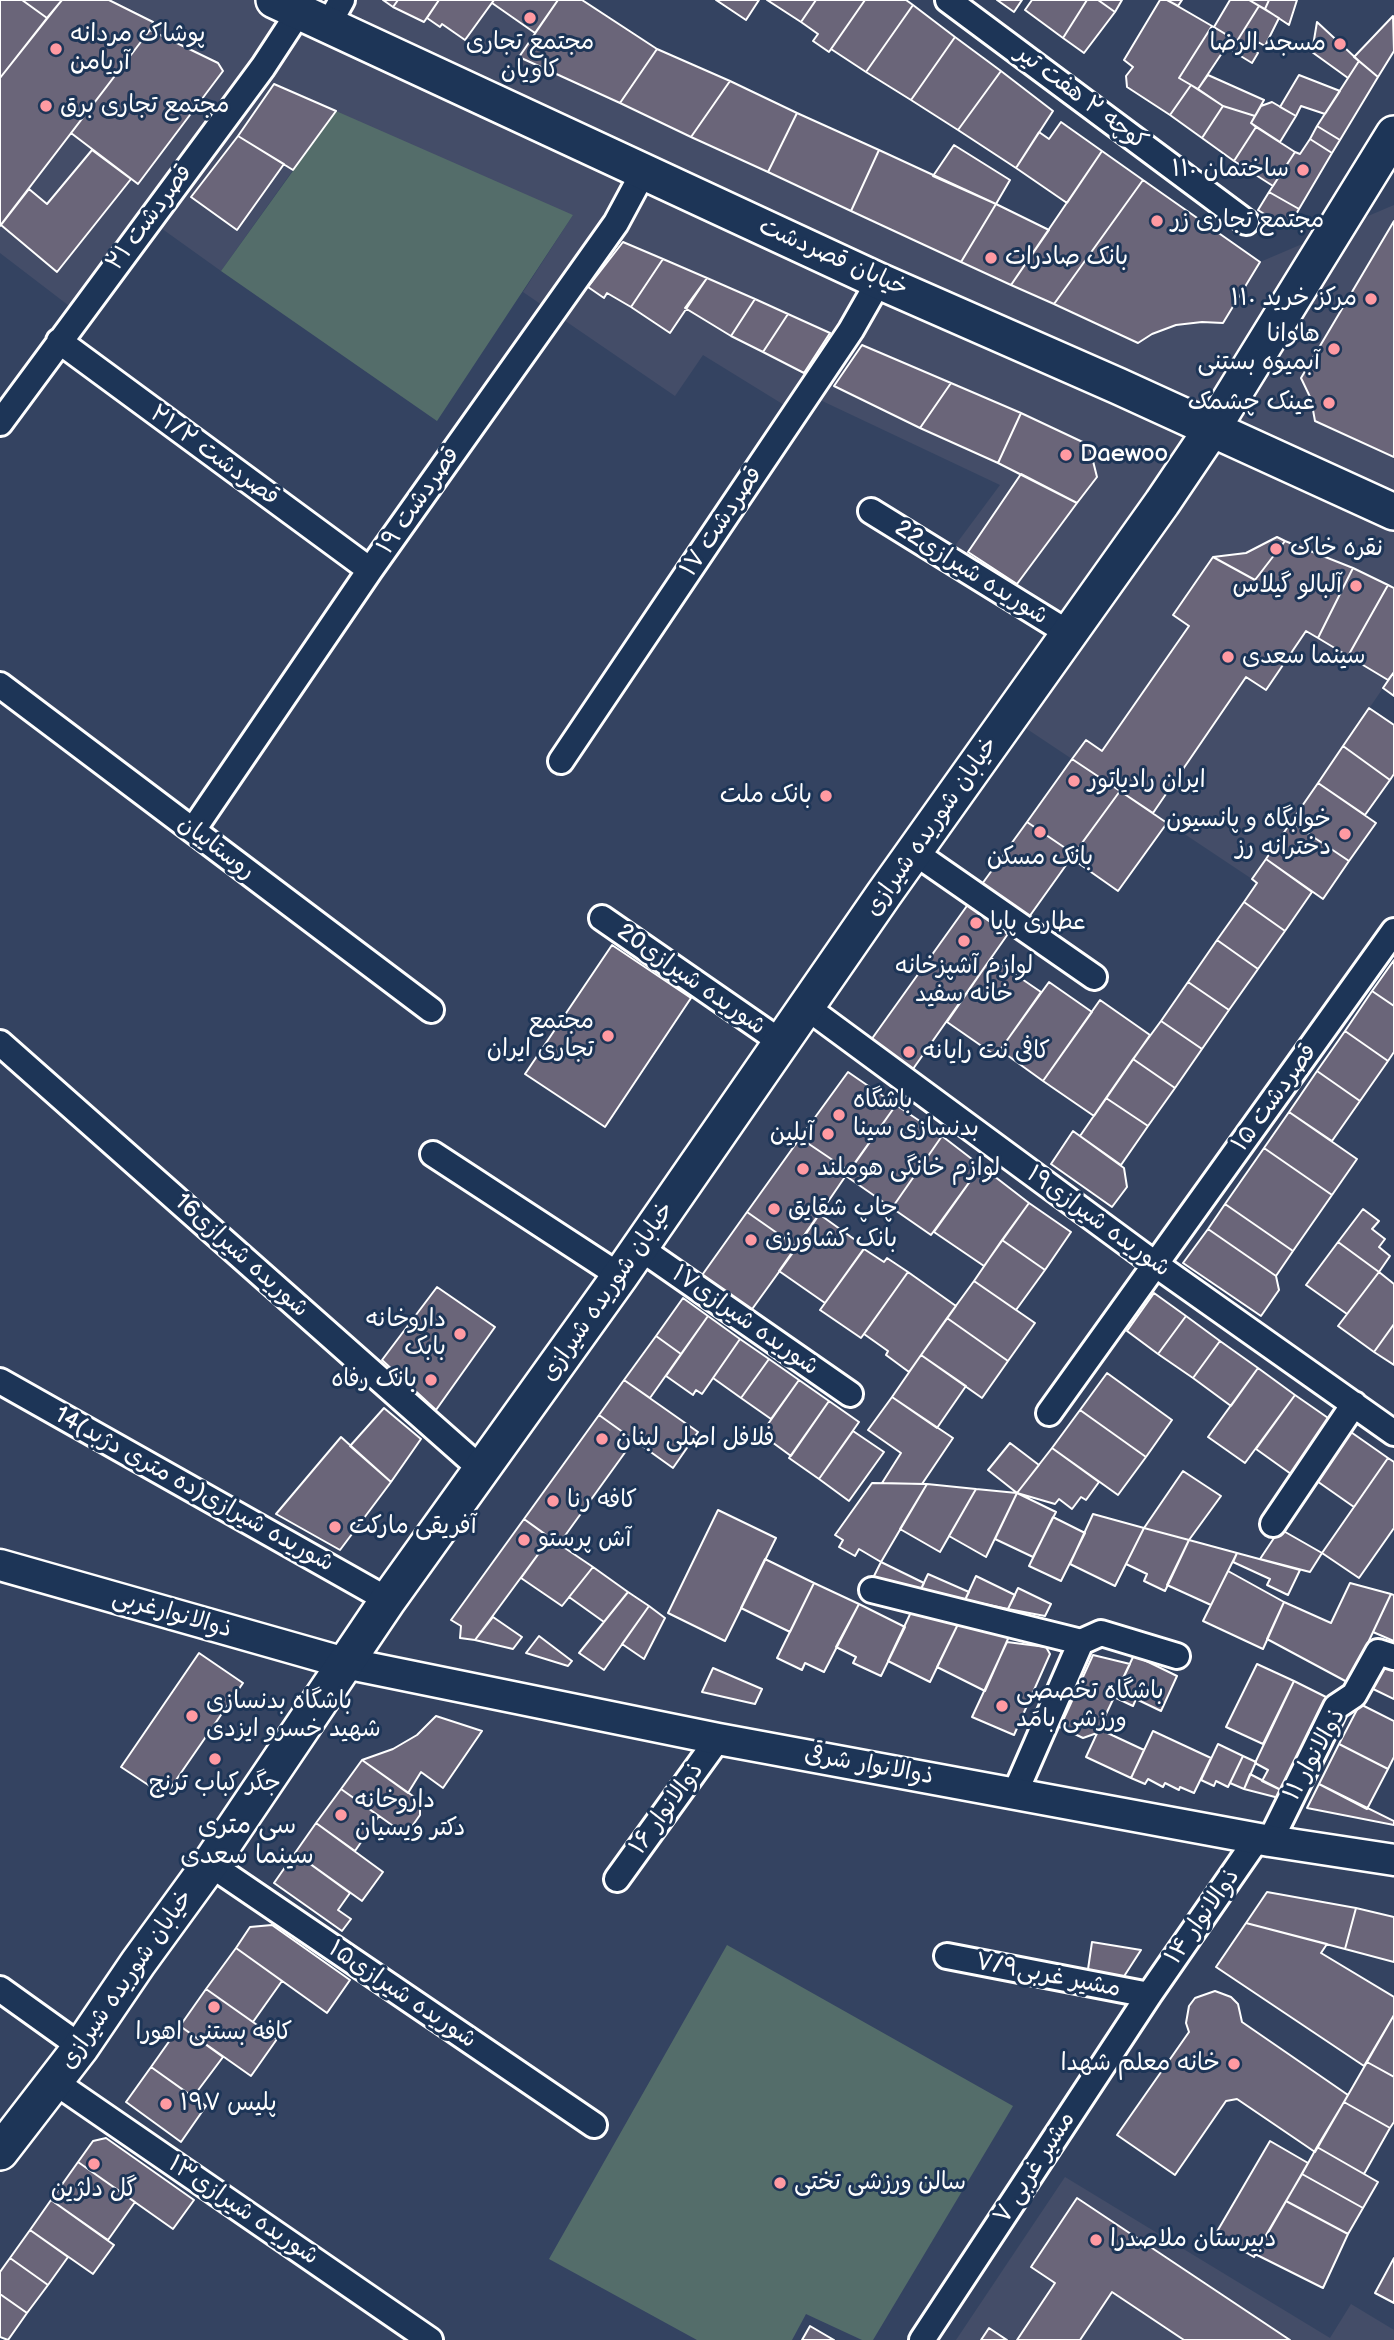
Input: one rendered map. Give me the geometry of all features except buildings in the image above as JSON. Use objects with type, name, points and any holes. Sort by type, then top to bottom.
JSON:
[{"type":"main road","name":"خیابان قصردشت","points":[[311,9],[644,171],[879,281],[1394,512]]},
{"type":"main road","name":"خیابان شوریده شیرازی","points":[[0,2152],[82,2046],[210,1864],[388,1600],[640,1248],[805,1006],[1070,634],[1212,429],[1385,168],[1394,134]]},
{"type":"street","name":"کوچه ۲ هفت تیر","points":[[948,0],[1246,222]]},
{"type":"street","name":"قصردشت ۲۱","points":[[0,423],[255,78],[311,9]]},
{"type":"street","name":"قصردشت ۱۹","points":[[193,831],[370,570],[616,223],[644,171]]},
{"type":"street","name":"قصردشت ۱۷","points":[[561,761],[851,330],[879,281]]},
{"type":"street","name":"قصردشت ۲۱/۲","points":[[58,341],[370,570]]},
{"type":"street","name":"22شوریده شیرازی","points":[[871,511],[1070,634]]},
{"type":"street","name":"روستاییان","points":[[0,685],[431,1010]]},
{"type":"street","points":[[914,852],[1094,976]]},
{"type":"street","name":"20شوریده شیرازی","points":[[602,918],[781,1042]]},
{"type":"street","name":"قصردشت ۱۵","points":[[1049,1412],[1394,931]]},
{"type":"street","name":"شوریده شیرازی۱۹","points":[[805,1006],[1156,1264],[1394,1433]]},
{"type":"street","name":"شوریده شیرازی16","points":[[0,1043],[481,1469]]},
{"type":"street","points":[[433,1154],[620,1276]]},
{"type":"street","name":"شوریده شیرازی۱۷","points":[[640,1248],[850,1394]]},
{"type":"street","name":"14شوریده شیرازی(ده متری دژبد)","points":[[0,1381],[388,1600]]},
{"type":"street","points":[[1273,1524],[1354,1404]]},
{"type":"street","name":"ذوالانوارغربی","points":[[0,1565],[345,1663]]},
{"type":"street","points":[[872,1590],[1081,1642],[1101,1633],[1177,1656]]},
{"type":"street","points":[[1016,1793],[1081,1642]]},
{"type":"street","name":"ذوالانوار ۱۱","points":[[1264,1840],[1336,1707],[1354,1695],[1378,1651],[1394,1657]]},
{"type":"street","name":"ذوالانوار شرقی","points":[[345,1663],[718,1739],[1264,1840],[1394,1860]]},
{"type":"street","name":"ذوالانوار ۱۶","points":[[617,1880],[718,1739]]},
{"type":"street","name":"ذوالانوار ۱۴","points":[[1149,1995],[1264,1840]]},
{"type":"street","name":"شوریده شیرازی۱۵","points":[[210,1864],[594,2125]]},
{"type":"street","name":"۷/۹مشیر غربی","points":[[947,1956],[1149,1995]]},
{"type":"street","points":[[0,1989],[82,2046]]},
{"type":"street","name":"مشیر غربی ۷","points":[[922,2340],[1149,1995]]},
{"type":"street","name":"شوریده شیرازی۱۳","points":[[55,2082],[430,2340]]},
{"type":"shaded area","points":[[0,0],[582,0],[657,49],[1049,229],[1102,151],[1260,262],[1394,205],[1394,672],[1252,879],[1006,715],[1062,630],[948,555],[1000,485],[799,390],[789,408],[703,355],[675,396],[523,292],[573,215],[293,170],[221,271],[147,218],[81,315],[0,253]]},
{"type":"shaded area","name":"دبیرستان ملاصدرا","points":[[1065,2177],[1330,2338],[1351,2304],[1394,2330],[1394,2340],[956,2340]]},
{"type":"green space","points":[[336,111],[573,215],[437,421],[221,271]]},
{"type":"green space","name":"سالن ورزشی تختی","points":[[727,1945],[1013,2106],[873,2340],[862,2340],[806,2314],[792,2340],[697,2340],[549,2259]]},
{"type":"place","name":"مجتمع تجاری کاویان","points":[[530,18]]},
{"type":"place","name":"مسجد الرضا","points":[[1340,44]]},
{"type":"place","name":"پوشاک مردانه آریامن","points":[[56,49]]},
{"type":"place","name":"مجتمع تجاری برق","points":[[46,106]]},
{"type":"place","name":"ساختمان ۱۱۰","points":[[1303,170]]},
{"type":"place","name":"مجتمع تجاری زر","points":[[1157,221]]},
{"type":"place","name":"بانک صادرات","points":[[991,258]]},
{"type":"place","name":"مرکز خرید ۱۱۰","points":[[1371,299]]},
{"type":"place","name":"هاوانا آبمیوه بستنی","points":[[1334,349]]},
{"type":"place","name":"عینک چشمک","points":[[1329,403]]},
{"type":"place","name":"Daewoo","points":[[1066,455]]},
{"type":"place","name":"نقره خاک","points":[[1276,549]]},
{"type":"place","name":"آلبالو گیلاس","points":[[1356,586]]},
{"type":"place","name":"سینما سعدی","points":[[1228,657]]},
{"type":"place","name":"ایران رادیاتور","points":[[1074,781]]},
{"type":"place","name":"بانک ملت","points":[[826,796]]},
{"type":"place","name":"بانک مسکن","points":[[1040,832]]},
{"type":"place","name":"خوابگاه و پانسیون دخترانه رز","points":[[1345,834]]},
{"type":"place","name":"عطاری پایا","points":[[976,923]]},
{"type":"place","name":"لوازم آشپزخانه خانه سفید","points":[[964,941]]},
{"type":"place","name":"مجتمع تجاری ایران","points":[[608,1036]]},
{"type":"place","name":"کافی نت رایانه","points":[[909,1052]]},
{"type":"place","name":"باشگاه بدنسازی سینا","points":[[839,1115]]},
{"type":"place","name":"آیلین","points":[[828,1134]]},
{"type":"place","name":"لوازم خانگی هوملند","points":[[803,1169]]},
{"type":"place","name":"چاپ شقایق","points":[[774,1209]]},
{"type":"place","name":"بانک کشاورزی","points":[[751,1240]]},
{"type":"place","name":"داروخانه بابک","points":[[460,1334]]},
{"type":"place","name":"بانک رفاه","points":[[431,1380]]},
{"type":"place","name":"فلافل اصلی لبنان","points":[[602,1439]]},
{"type":"place","name":"کافه رنا","points":[[553,1501]]},
{"type":"place","name":"آفریقی مارکت","points":[[335,1527]]},
{"type":"place","name":"آش پرستو","points":[[524,1540]]},
{"type":"place","name":"باشگاه تخصصی ورزشی بامَد","points":[[1002,1706]]},
{"type":"place","name":"باشگاه بدنسازی شهید خسرو ایزدی","points":[[192,1716]]},
{"type":"place","name":"جگر کباب ترنج","points":[[215,1759]]},
{"type":"place","name":"داروخانه دکتر ویسیان","points":[[341,1815]]},
{"type":"place","name":"کافه بستنی اهورا","points":[[214,2007]]},
{"type":"place","name":"خانه معلم شهدا","points":[[1234,2064]]},
{"type":"place","name":"پلیس ۱۹۷","points":[[166,2104]]},
{"type":"place","name":"گل دلژین","points":[[94,2164]]},
{"type":"place","name":"سالن ورزشی تختی","points":[[780,2183]]},
{"type":"place","name":"دبیرستان ملاصدرا","points":[[1096,2240]]},
{"type":"district","name":"سی متری سینما سعدی","points":[[247,1840]]}]
